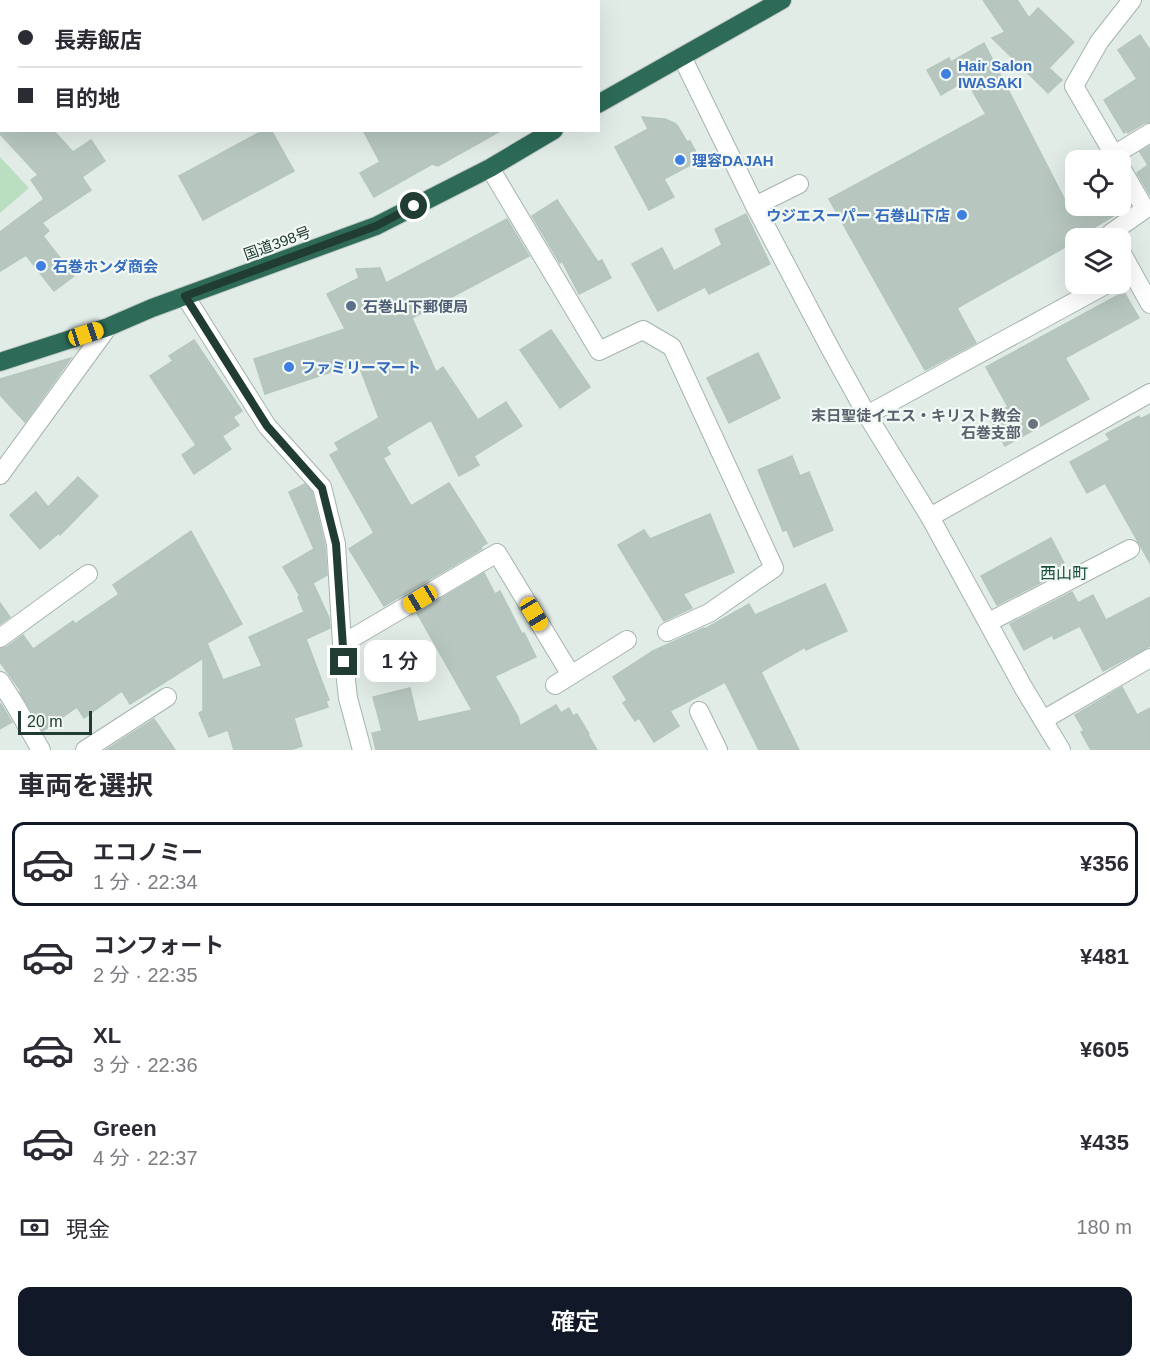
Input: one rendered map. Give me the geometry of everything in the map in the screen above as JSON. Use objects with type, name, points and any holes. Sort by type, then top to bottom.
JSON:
[{"type":"highway","points":[[600,103],[782,0]]},
{"type":"highway","name":"国道398号","points":[[0,362],[108,327],[185,296],[376,226],[490,168],[551,132]]},
{"type":"street","points":[[1111,150],[1074,86],[1099,42],[1132,0]]},
{"type":"street","points":[[682,57],[755,206],[831,350],[867,415],[930,517],[1023,687],[1061,750]]},
{"type":"street","points":[[1130,150],[1150,133]]},
{"type":"street","points":[[490,168],[599,351],[643,330],[672,347],[774,568],[709,613],[667,632]]},
{"type":"street","points":[[755,206],[799,184]]},
{"type":"street","points":[[1117,228],[1145,209],[1131,185]]},
{"type":"street","points":[[1131,279],[1150,304]]},
{"type":"street","points":[[867,415],[1089,294]]},
{"type":"street","points":[[185,296],[267,426],[322,488],[336,544],[348,698],[362,750]]},
{"type":"street","points":[[0,475],[108,327]]},
{"type":"street","points":[[930,517],[1150,393]]},
{"type":"street","points":[[989,622],[1130,549]]},
{"type":"street","points":[[342,644],[497,553],[571,675]]},
{"type":"street","points":[[0,638],[88,574]]},
{"type":"street","points":[[555,685],[627,640]]},
{"type":"street","points":[[1043,720],[1150,658]]},
{"type":"street","points":[[0,681],[41,750]]},
{"type":"street","points":[[85,750],[167,697]]},
{"type":"street","points":[[699,711],[718,750]]},
{"type":"green space","points":[[0,157],[29,188],[0,213]]},
{"type":"building","points":[[983,0],[1017,0],[1029,18],[1038,8],[1074,42],[1049,68],[1062,80],[1048,93],[992,38],[1005,32]]},
{"type":"building","points":[[1140,35],[1150,50],[1150,122],[1124,133],[1104,100],[1137,79],[1118,50]]},
{"type":"building","points":[[984,43],[1065,200],[1065,216],[1113,216],[1093,228],[1065,228],[1065,247],[957,308],[976,343],[925,370],[829,199],[986,114],[966,80],[941,95],[927,70],[949,58],[951,62]]},
{"type":"building","points":[[642,117],[665,119],[677,125],[687,142],[690,141],[700,160],[664,179],[674,197],[649,210],[615,147],[648,129]]},
{"type":"building","points":[[0,132],[55,132],[73,152],[91,140],[105,161],[82,177],[91,190],[42,223],[49,231],[43,236],[74,276],[54,291],[26,255],[0,271],[0,232],[44,199],[31,180],[38,175]]},
{"type":"building","points":[[260,132],[272,132],[294,171],[203,220],[179,176]]},
{"type":"building","points":[[364,132],[498,132],[438,166],[432,164],[374,197],[360,173],[380,162]]},
{"type":"building","points":[[1150,146],[1150,195],[1137,173],[1148,165],[1140,152]]},
{"type":"building","points":[[557,200],[598,262],[602,260],[611,278],[579,294],[562,261],[560,263],[532,216]]},
{"type":"building","points":[[746,214],[770,264],[709,294],[705,287],[658,311],[632,264],[662,248],[674,271],[722,245],[715,229]]},
{"type":"building","points":[[507,219],[529,256],[412,318],[436,372],[443,367],[478,420],[506,402],[522,426],[474,456],[479,465],[459,476],[431,420],[386,447],[390,454],[383,458],[411,506],[449,483],[487,543],[481,547],[482,549],[384,606],[349,549],[374,533],[330,455],[339,450],[335,443],[379,418],[358,363],[265,394],[254,359],[345,329],[327,294],[359,278],[356,269],[380,268],[386,283]]},
{"type":"building","points":[[1120,294],[1125,294],[1139,318],[1065,358],[1089,399],[1005,446],[989,417],[1008,407],[986,367]]},
{"type":"building","points":[[551,330],[590,387],[560,408],[520,350]]},
{"type":"building","points":[[194,340],[242,411],[233,417],[239,425],[222,436],[231,449],[194,474],[182,455],[196,445],[150,376],[173,361],[169,356]]},
{"type":"building","points":[[758,353],[780,398],[729,423],[707,378]]},
{"type":"building","points":[[71,358],[25,422],[0,395],[0,379]]},
{"type":"building","points":[[1150,414],[1150,563],[1105,483],[1087,493],[1070,462],[1110,440],[1106,434],[1139,416],[1140,419]]},
{"type":"building","points":[[792,456],[800,476],[809,472],[833,530],[794,547],[787,530],[783,531],[758,470]]},
{"type":"building","points":[[78,477],[98,496],[60,535],[59,533],[40,549],[10,515],[36,492],[48,507]]},
{"type":"building","points":[[305,484],[312,492],[325,546],[327,575],[313,583],[329,618],[330,628],[306,639],[329,700],[326,701],[328,707],[294,718],[302,746],[290,750],[234,750],[228,730],[209,737],[199,713],[203,711],[203,658],[130,704],[122,691],[84,718],[77,707],[43,731],[21,691],[0,662],[0,649],[7,647],[23,635],[33,649],[73,621],[75,624],[119,594],[113,585],[191,531],[242,624],[207,643],[223,680],[262,666],[249,637],[304,612],[298,597],[300,596],[283,567],[314,549],[289,492]]},
{"type":"building","points":[[710,514],[734,572],[683,594],[692,608],[664,621],[618,545],[644,530],[650,539]]},
{"type":"building","points":[[1051,538],[1064,563],[1058,567],[1061,572],[997,605],[981,576]]},
{"type":"building","points":[[484,573],[495,594],[500,591],[536,657],[495,676],[518,717],[520,726],[556,705],[561,713],[569,708],[573,716],[577,714],[597,750],[376,750],[372,733],[382,731],[373,697],[410,688],[418,722],[472,710],[417,613]]},
{"type":"building","points":[[825,584],[847,631],[806,650],[805,647],[761,672],[799,750],[759,750],[725,682],[670,711],[679,726],[654,742],[639,718],[635,721],[623,703],[627,700],[613,677],[653,651],[705,629],[749,604],[755,615]]},
{"type":"building","points":[[1072,592],[1078,603],[1093,595],[1106,620],[1150,597],[1150,646],[1103,671],[1080,626],[1054,639],[1052,635],[1024,650],[1010,624]]},
{"type":"building","points":[[0,603],[10,617],[0,624]]},
{"type":"building","points":[[1122,687],[1137,715],[1150,708],[1150,750],[1091,750],[1075,715]]},
{"type":"building","points":[[0,704],[12,722],[0,729]]},
{"type":"building","points":[[154,719],[175,750],[106,750]]},
{"type":"place","name":"Hair Salon IWASAKI","points":[[946,74]]},
{"type":"place","name":"理容DAJAH","points":[[680,160]]},
{"type":"place","name":"ウジエスーパー 石巻山下店","points":[[962,215]]},
{"type":"place","name":"石巻ホンダ商会","points":[[41,266]]},
{"type":"place","name":"石巻山下郵便局","points":[[351,306]]},
{"type":"place","name":"ファミリーマート","points":[[289,367]]},
{"type":"place","name":"末日聖徒イエス・キリスト教会 石巻支部","points":[[1033,424]]},
{"type":"district","name":"西山町","points":[[1064,573]]},
{"type":"route","points":[[344,662],[336,544],[322,488],[267,426],[185,296],[376,226],[414,206]]}]
